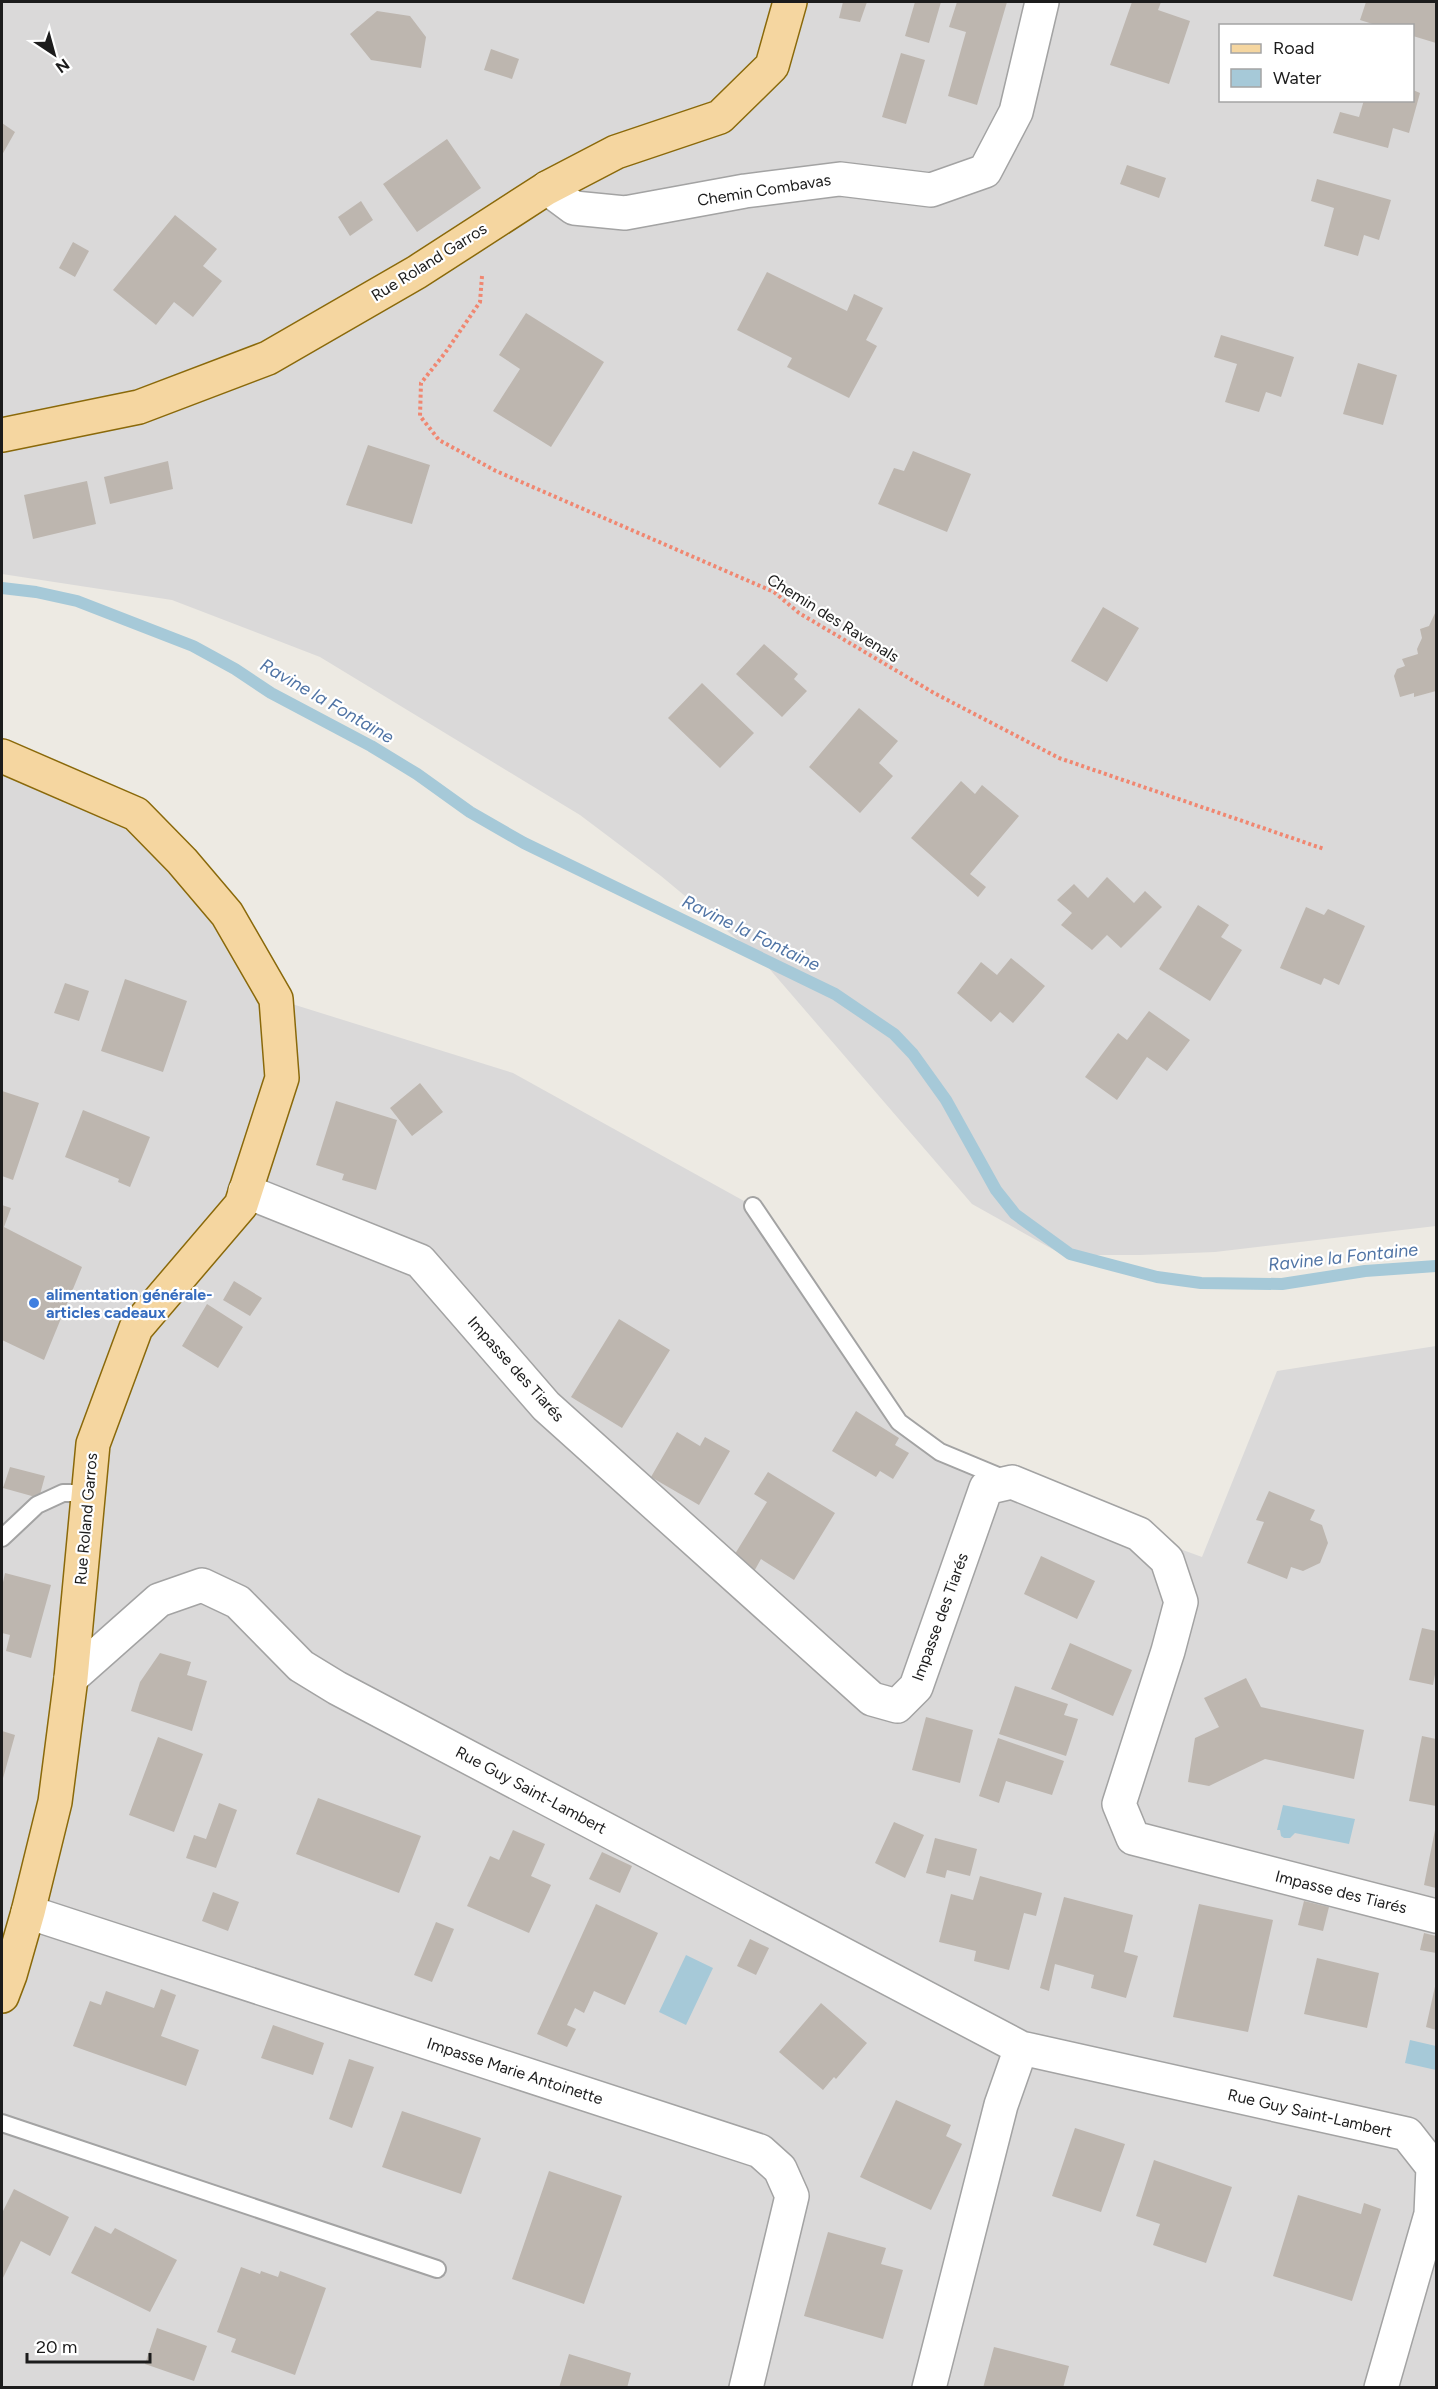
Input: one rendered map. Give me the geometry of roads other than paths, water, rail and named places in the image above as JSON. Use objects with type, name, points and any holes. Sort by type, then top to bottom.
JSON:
[{"type":"main road","name":"Rue Roland Garros","points":[[2,435],[139,407],[268,358],[417,272],[547,188],[616,152],[720,117],[772,66],[790,2]]},
{"type":"main road","name":"Rue Roland Garros","points":[[2,756],[136,814],[182,861],[227,914],[276,999],[282,1078],[241,1205],[136,1328],[93,1444],[71,1677],[55,1802],[28,1912],[4,1981]]},
{"type":"street","name":"Chemin Combavas","points":[[547,188],[574,208],[625,213],[746,191],[840,179],[931,190],[985,171],[1016,112],[1042,2]]},
{"type":"street","name":"Impasse des Tiarés","points":[[245,1191],[420,1261],[546,1406],[872,1699],[897,1706],[916,1688],[986,1488],[1012,1482],[1139,1534],[1167,1560],[1181,1602],[1168,1651],[1119,1804],[1133,1838],[1437,1916]]},
{"type":"street","name":"Rue Guy Saint-Lambert","points":[[71,1677],[159,1600],[202,1585],[238,1602],[301,1666],[337,1688],[1021,2048],[1422,2138],[1433,2167],[1431,2214],[1381,2388]]},
{"type":"street","name":"Impasse Marie Antoinette","points":[[28,1912],[760,2151],[780,2169],[792,2196],[746,2388]]},
{"type":"street","points":[[929,2388],[1001,2105],[1021,2048]]},
{"type":"lane","points":[[753,1206],[899,1422],[940,1452],[1012,1482]]},
{"type":"lane","points":[[2,1538],[37,1505],[63,1494],[88,1493]]},
{"type":"lane","points":[[2,2123],[437,2269]]},
{"type":"water","points":[[1283,1805],[1355,1819],[1349,1844],[1295,1833],[1290,1838],[1284,1838],[1280,1830],[1277,1830]]},
{"type":"water","points":[[686,1955],[713,1968],[686,2025],[659,2012]]},
{"type":"water","points":[[1410,2040],[1436,2046],[1436,2070],[1405,2063]]},
{"type":"waterway","name":"Ravine la Fontaine","points":[[2,588],[36,592],[77,601],[193,646],[235,669],[271,693],[371,746],[417,774],[470,812],[524,843],[835,994],[894,1034],[913,1054],[946,1100],[996,1190],[1015,1214],[1070,1254],[1157,1277],[1201,1283],[1282,1284],[1365,1271],[1436,1266]]},
{"type":"place","name":"alimentation générale- articles cadeaux","points":[[34,1303]]}]
